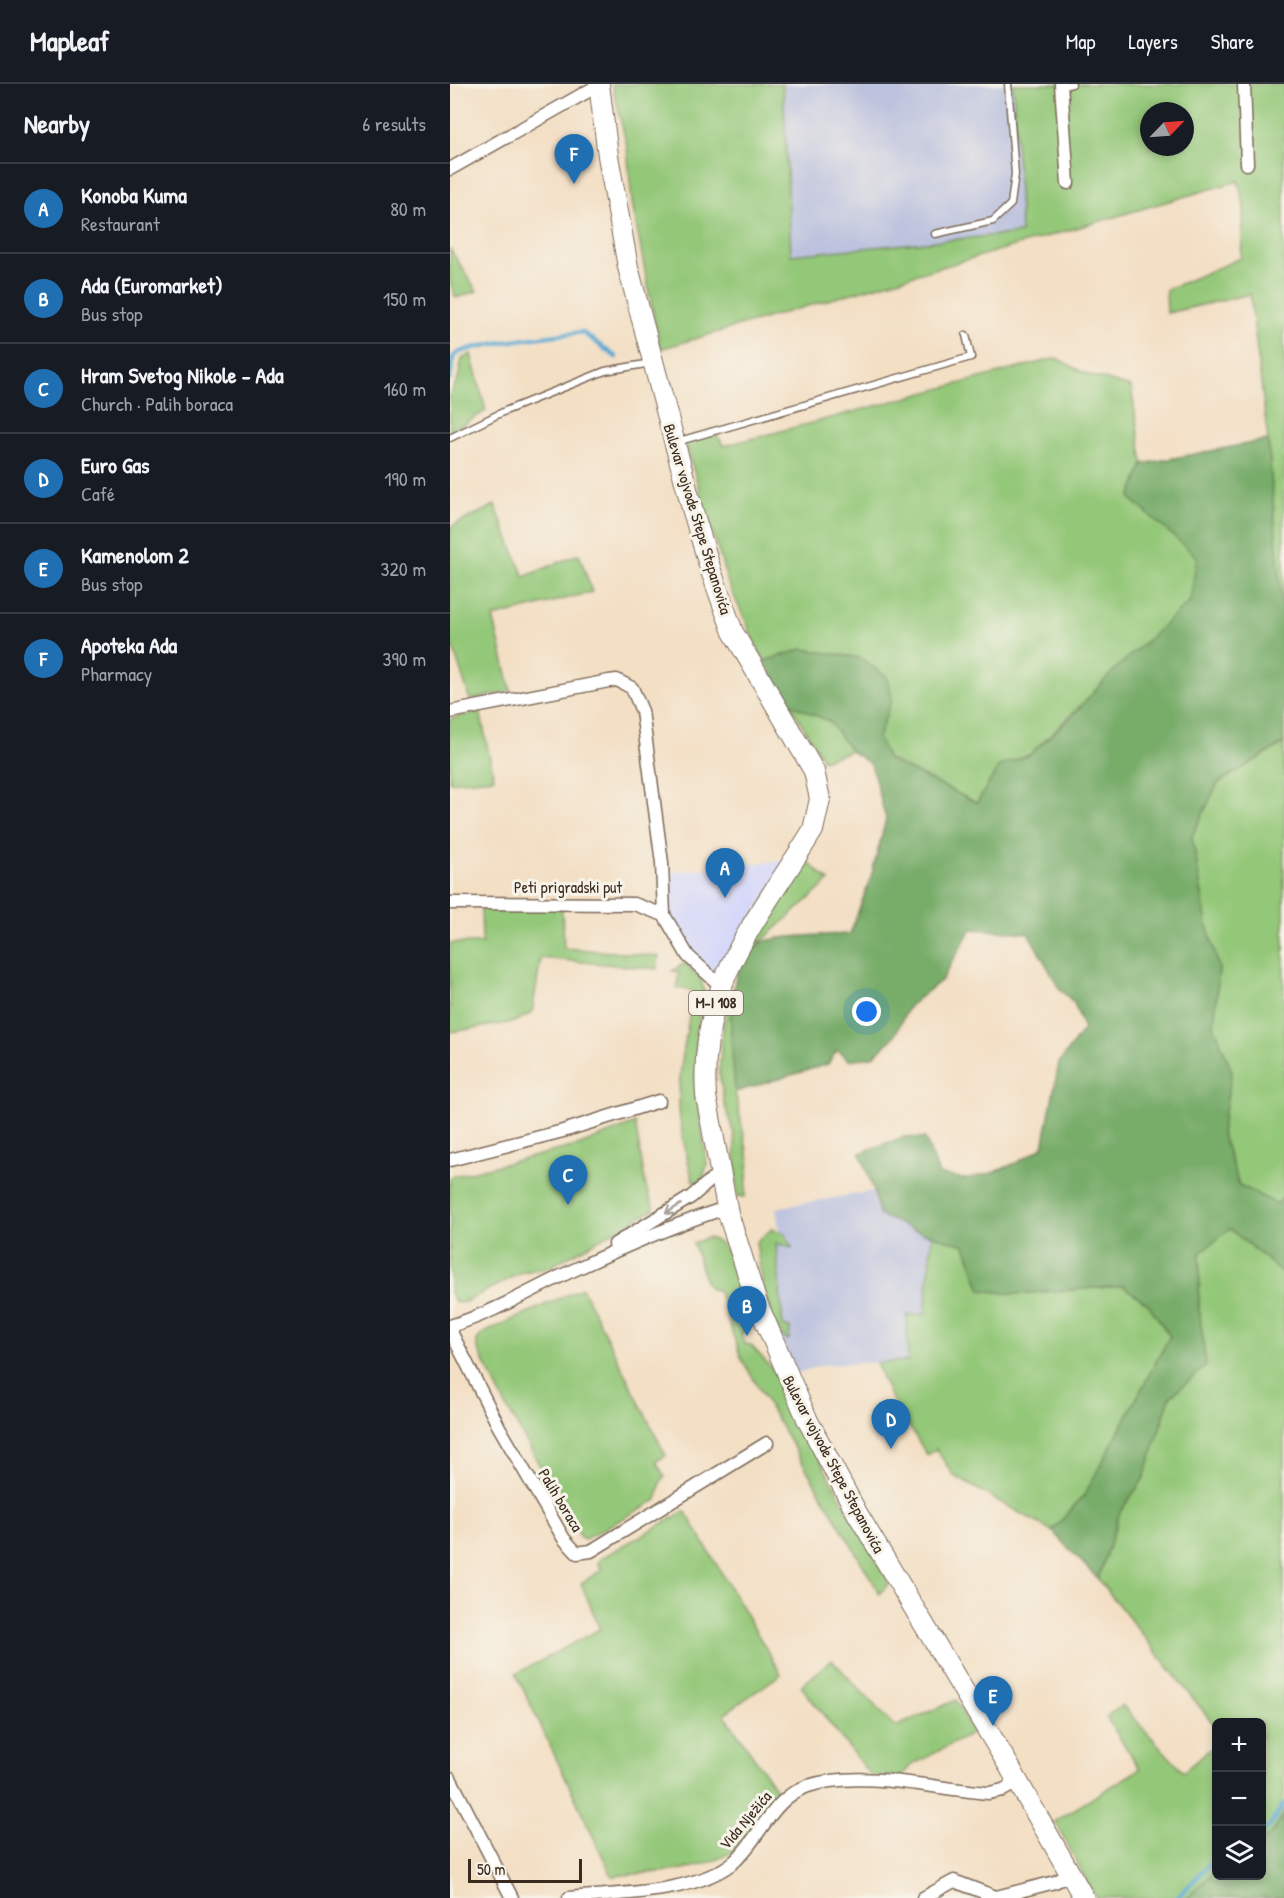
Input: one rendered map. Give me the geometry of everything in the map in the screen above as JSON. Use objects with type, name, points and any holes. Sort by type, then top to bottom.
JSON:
[{"type":"main road","name":"Bulevar vojvode Stepe Stepanovića","points":[[599,84],[608,156],[628,267],[711,571],[733,632],[760,684],[806,756],[819,786],[820,799],[813,830],[744,936],[722,986],[708,1039],[705,1078],[726,1208],[756,1300],[808,1420],[858,1513],[1018,1782],[1084,1898]]},
{"type":"street","points":[[450,170],[599,84]]},
{"type":"street","points":[[1244,84],[1247,164]]},
{"type":"street","points":[[1065,85],[1068,183]]},
{"type":"street","points":[[450,712],[609,681],[617,680],[632,688],[642,711],[662,863],[664,915],[688,956],[722,986]]},
{"type":"street","name":"Peti prigradski put","points":[[450,903],[634,904],[664,915]]},
{"type":"street","points":[[450,1160],[563,1131],[659,1101]]},
{"type":"street","name":"Palih boraca","points":[[576,1269],[691,1197],[719,1173]]},
{"type":"street","name":"Palih boraca","points":[[726,1208],[665,1230],[576,1269],[473,1320],[450,1328],[499,1427],[564,1539],[577,1553],[591,1551],[767,1443]]},
{"type":"street","points":[[450,1778],[512,1898]]},
{"type":"street","name":"Vida Nježića","points":[[569,1898],[675,1887],[716,1872],[737,1858],[783,1800],[810,1785],[890,1780],[989,1792],[1004,1790],[1018,1782]]},
{"type":"street","points":[[923,1898],[954,1881],[996,1897],[1055,1882],[1071,1874]]},
{"type":"lane","points":[[935,234],[993,221],[1011,204],[1015,174],[1008,84]]},
{"type":"lane","points":[[674,442],[971,357],[966,335]]},
{"type":"lane","points":[[450,438],[505,411],[605,371],[653,363]]},
{"type":"shaded area","points":[[783,84],[1013,84],[1022,233],[791,255]]},
{"type":"shaded area","points":[[787,860],[716,976],[693,958],[669,913],[665,873]]},
{"type":"shaded area","points":[[874,1191],[879,1215],[932,1235],[925,1314],[907,1315],[908,1361],[822,1365],[795,1374],[779,1334],[783,1327],[776,1242],[792,1247],[785,1233],[779,1230],[776,1208]]},
{"type":"green space","points":[[612,84],[783,84],[791,255],[1021,233],[1013,84],[1284,84],[1284,633],[1268,440],[1250,294],[1167,313],[1166,290],[1241,258],[1244,206],[1238,181],[660,349],[632,203],[627,147]]},
{"type":"green space","points":[[450,249],[477,291],[456,298],[450,282]]},
{"type":"green space","points":[[471,354],[486,411],[450,432],[450,393],[458,379],[462,359]]},
{"type":"green space","points":[[1056,358],[1086,374],[1131,387],[1143,464],[1130,498],[1198,557],[1190,601],[1029,755],[999,766],[977,803],[888,759],[877,738],[892,699],[887,677],[860,658],[803,649],[764,661],[728,583],[684,439],[713,430],[724,446]]},
{"type":"green space","points":[[1268,440],[1284,633],[1284,743],[1218,783],[1192,836],[1207,925],[1219,968],[1214,1026],[1232,1071],[1221,1132],[1239,1185],[1277,1204],[1284,1196],[1284,1274],[1230,1229],[1200,1253],[1199,1308],[1206,1366],[1170,1397],[1144,1478],[1120,1512],[1098,1579],[1052,1531],[1085,1494],[1170,1336],[1148,1304],[1123,1286],[1014,1294],[981,1290],[965,1245],[914,1230],[879,1215],[874,1191],[860,1153],[903,1137],[925,1138],[939,1174],[964,1179],[992,1173],[1016,1163],[1043,1147],[1059,1063],[1084,1029],[1074,1003],[1060,989],[1028,933],[971,929],[942,980],[909,1006],[894,1037],[872,1057],[849,1060],[837,1050],[828,1064],[735,1092],[731,1010],[733,989],[739,970],[749,954],[763,942],[792,937],[850,934],[871,877],[886,819],[871,764],[851,751],[829,721],[790,704],[764,661],[803,649],[860,658],[887,677],[892,699],[878,738],[888,759],[977,803],[999,766],[1029,755],[1071,717],[1113,671],[1190,601],[1197,557],[1130,498],[1143,464]]},
{"type":"green space","points":[[495,505],[524,577],[579,554],[592,592],[493,617],[511,691],[470,700],[450,638],[450,527]]},
{"type":"green space","points":[[790,704],[829,721],[851,751],[823,760]]},
{"type":"green space","points":[[480,711],[494,778],[450,782],[450,719]]},
{"type":"green space","points":[[1284,743],[1284,1196],[1277,1205],[1239,1185],[1221,1132],[1232,1071],[1214,1026],[1219,968],[1207,925],[1192,836],[1218,783]]},
{"type":"green space","points":[[803,858],[829,881],[746,955],[770,906]]},
{"type":"green space","points":[[481,905],[562,908],[564,948],[659,956],[657,969],[541,958],[532,1013],[514,1022],[450,1032],[450,943],[482,943]]},
{"type":"green space","points":[[685,963],[701,979],[704,991],[699,1018],[695,1082],[707,1164],[704,1176],[697,1183],[693,1181],[686,1153],[679,1107],[682,1063],[693,991],[677,988],[679,972],[672,971]]},
{"type":"green space","points":[[730,999],[735,1092],[749,1160],[745,1197],[738,1196],[734,1134],[724,1103],[719,1073],[723,1027]]},
{"type":"green space","points":[[635,1123],[646,1187],[654,1209],[548,1268],[522,1272],[465,1302],[456,1303],[450,1293],[450,1177],[580,1145]]},
{"type":"green space","points":[[772,1229],[785,1233],[792,1248],[776,1243],[783,1326],[790,1328],[787,1340],[774,1322],[769,1309],[756,1242]]},
{"type":"green space","points":[[1230,1229],[1284,1274],[1284,1814],[1271,1835],[1266,1838],[1266,1718],[1212,1718],[1212,1722],[1098,1579],[1120,1512],[1144,1478],[1170,1397],[1206,1366],[1199,1308],[1200,1253]]},
{"type":"green space","points":[[932,1235],[965,1245],[981,1290],[1014,1294],[1123,1286],[1148,1304],[1170,1336],[1085,1494],[1052,1531],[954,1476],[936,1449],[927,1455],[889,1394],[876,1363],[908,1361],[907,1315],[925,1314]]},
{"type":"green space","points":[[707,1238],[718,1242],[726,1250],[731,1262],[745,1330],[741,1334],[746,1345],[750,1344],[775,1372],[803,1430],[889,1583],[880,1594],[741,1358],[718,1290],[711,1289],[706,1284],[693,1243]]},
{"type":"green space","points":[[582,1288],[666,1456],[656,1461],[665,1477],[661,1481],[657,1500],[585,1539],[581,1538],[506,1406],[477,1347],[477,1340],[483,1333]]},
{"type":"green space","points":[[685,1511],[781,1674],[724,1714],[778,1792],[739,1847],[725,1856],[695,1867],[612,1876],[516,1674],[600,1629],[581,1583],[602,1570],[598,1564],[601,1558]]},
{"type":"green space","points":[[832,1660],[895,1727],[956,1700],[973,1733],[910,1766],[901,1777],[870,1775],[801,1686]]},
{"type":"green space","points":[[1122,1705],[1183,1772],[1212,1747],[1212,1874],[1187,1898],[1096,1898],[1055,1821],[1140,1769],[1106,1717]]},
{"type":"green space","points":[[1284,1814],[1284,1898],[1187,1898],[1212,1874],[1212,1880],[1266,1880],[1266,1838],[1271,1835]]},
{"type":"waterway","points":[[450,379],[453,358],[461,352],[493,344],[535,338],[582,332],[616,357]]},
{"type":"waterway","points":[[1266,1829],[1284,1804]]},
{"type":"waterway","points":[[1177,1898],[1212,1863]]},
{"type":"place","name":"Apoteka Ada","points":[[574,184]]},
{"type":"place","name":"Konoba Kuma","points":[[725,898]]},
{"type":"place","name":"Hram Svetog Nikole - Ada","points":[[568,1205]]},
{"type":"place","name":"Ada (Euromarket)","points":[[747,1336]]},
{"type":"place","name":"Euro Gas","points":[[891,1449]]},
{"type":"place","name":"Kamenolom 2","points":[[993,1726]]}]
